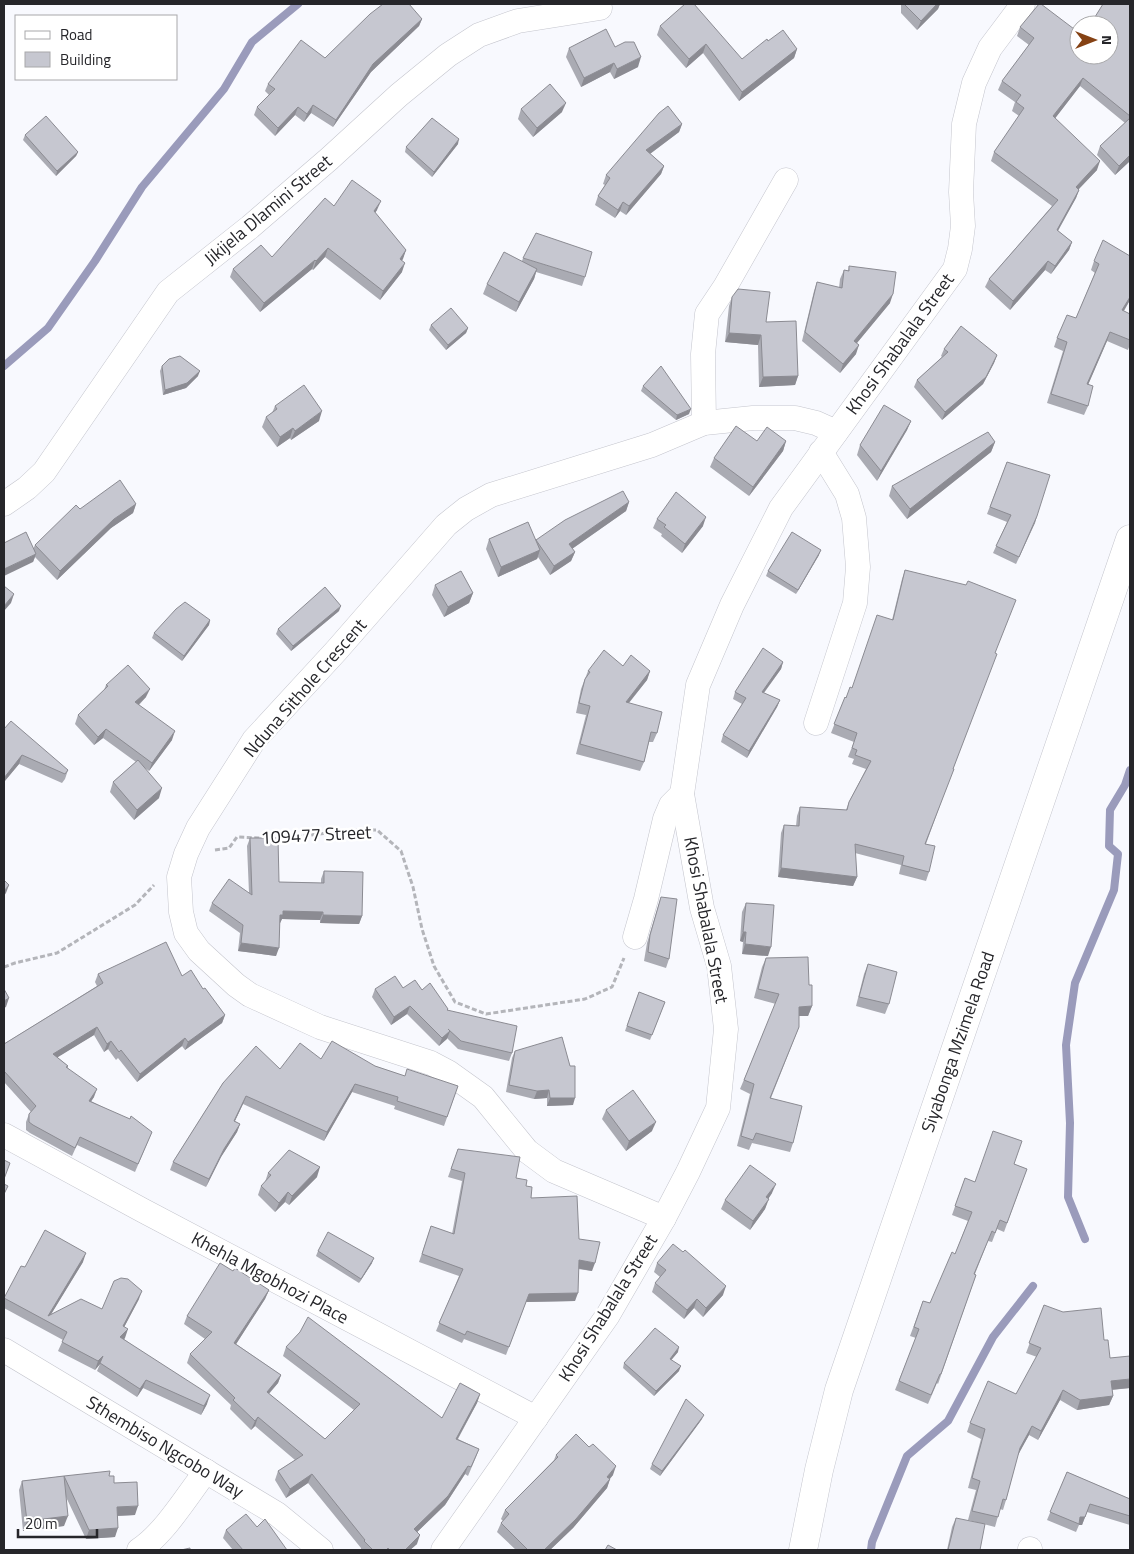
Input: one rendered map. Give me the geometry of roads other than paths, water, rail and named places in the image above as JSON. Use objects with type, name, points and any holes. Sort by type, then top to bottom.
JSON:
[{"type":"street","name":"Khosi Shabalala Street","points":[[443,1550],[608,1315],[664,1218],[718,1108],[726,1029],[719,966],[702,908],[682,794],[698,685],[732,605],[781,508],[955,270],[963,226],[961,192],[964,124],[974,83],[990,48],[1023,4]]},
{"type":"street","name":"Jikijela Dlamini Street","points":[[4,504],[44,472],[168,292],[286,196],[399,95],[448,55],[479,35],[518,21],[600,8]]},
{"type":"street","points":[[704,423],[703,354],[707,314],[725,287],[786,180]]},
{"type":"street","name":"Nduna Sithole Crescent","points":[[664,1218],[554,1171],[527,1151],[482,1097],[448,1072],[431,1063],[320,1027],[250,995],[236,985],[199,951],[186,933],[181,912],[179,877],[186,854],[198,828],[254,740],[336,651],[446,525],[466,509],[491,495],[652,445],[704,423],[752,418],[795,418],[816,423],[836,432]]},
{"type":"street","points":[[816,723],[855,603],[858,567],[854,518],[847,494],[821,452]]},
{"type":"street","name":"Siyabonga Mzimela Road","points":[[803,1550],[819,1470],[842,1381],[1130,539]]},
{"type":"street","points":[[635,937],[665,819],[671,805],[682,794]]},
{"type":"street","name":"Khehla Mgobhozi Place","points":[[4,1135],[536,1418]]},
{"type":"street","name":"Sthembiso Ngcobo Way","points":[[4,1350],[277,1514],[321,1550]]},
{"type":"street","points":[[139,1550],[148,1544],[163,1528],[206,1471]]},
{"type":"waterway","points":[[4,366],[48,328],[95,261],[142,187],[224,89],[252,42],[298,4]]},
{"type":"waterway","points":[[1085,1239],[1068,1197],[1070,1123],[1066,1045],[1075,983],[1114,890],[1118,854],[1109,846],[1110,810],[1125,785],[1130,770]]},
{"type":"waterway","points":[[871,1550],[872,1542],[907,1456],[948,1421],[993,1337],[1033,1286]]}]
